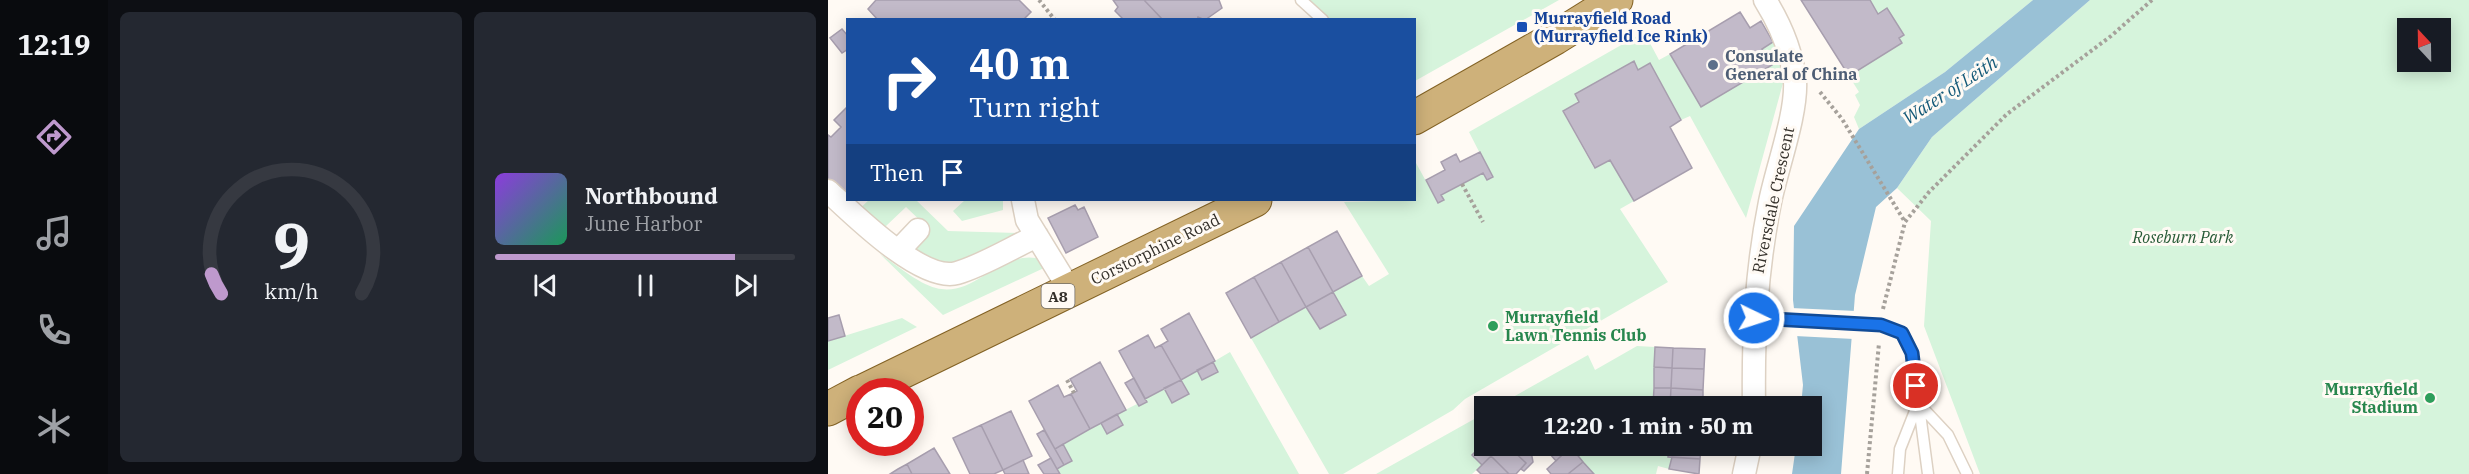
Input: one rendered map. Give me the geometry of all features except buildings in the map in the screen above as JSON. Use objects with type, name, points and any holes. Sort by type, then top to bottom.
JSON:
[{"type":"main road","points":[[1418,112],[1616,0]]},
{"type":"main road","name":"Corstorphine Road","points":[[889,378],[1253,201]]},
{"type":"main road","name":"Corstorphine Road","points":[[828,408],[846,399]]},
{"type":"street","name":"Riversdale Crescent","points":[[1754,396],[1754,318],[1770,201],[1793,106],[1795,81],[1784,37],[1765,0]]},
{"type":"street","points":[[828,191],[867,227],[927,270],[956,274],[1037,236]]},
{"type":"street","points":[[1025,201],[1027,220],[1070,290]]},
{"type":"street","points":[[899,250],[918,231]]},
{"type":"street","points":[[1744,474],[1748,456]]},
{"type":"lane","points":[[1301,0],[1321,18]]},
{"type":"lane","points":[[1754,318],[1876,325],[1902,333],[1912,353],[1928,474]]},
{"type":"lane","points":[[1898,474],[1900,449],[1918,403]]},
{"type":"lane","points":[[1918,403],[1948,435],[1967,474]]},
{"type":"path","points":[[1039,0],[1052,18]]},
{"type":"path","points":[[1867,474],[1876,325],[1905,222],[1929,192],[1983,136],[2028,97],[2111,36],[2152,0]]},
{"type":"path","points":[[1842,118],[1905,222]]},
{"type":"path","points":[[1462,184],[1482,222]]},
{"type":"path","points":[[1067,380],[1074,393]]},
{"type":"green space","points":[[1303,0],[1559,0],[1416,80],[1416,18],[1326,18]]},
{"type":"green space","points":[[1870,0],[2033,0],[1945,72],[1859,129],[1854,117],[1860,105],[1855,95],[1859,92],[1849,76],[1902,43],[1899,38],[1904,35],[1887,8],[1878,14]]},
{"type":"green space","name":"Roseburn Park","points":[[2090,0],[2469,0],[2469,474],[1980,474],[1924,326],[1931,221],[1897,188],[1932,137]]},
{"type":"green space","points":[[1644,32],[1659,60],[1670,54],[1701,106],[1771,64],[1762,49],[1773,42],[1780,55],[1783,83],[1746,218],[1690,116],[1681,120],[1650,64],[1638,70],[1634,62],[1563,112],[1594,168],[1610,160],[1634,201],[1620,209],[1668,282],[1465,399],[1453,410],[1343,474],[1329,474],[1251,338],[1306,307],[1320,329],[1346,315],[1333,292],[1362,276],[1369,286],[1389,274],[1344,202],[1416,201],[1416,163],[1438,203],[1444,200],[1441,195],[1483,173],[1487,180],[1492,177],[1469,132]]},
{"type":"green space","points":[[868,201],[917,201],[948,231],[1022,233],[965,261],[936,263],[912,248],[929,229],[906,207],[886,226],[877,229],[858,210]]},
{"type":"green space","points":[[964,201],[1003,201],[1003,210],[962,221],[953,211]]},
{"type":"green space","points":[[880,254],[907,273],[936,288],[962,287],[998,267],[1023,258],[1036,258],[1044,268],[943,315]]},
{"type":"green space","points":[[902,318],[917,327],[828,370],[828,341]]},
{"type":"green space","points":[[1637,346],[1655,347],[1653,396],[1515,396],[1588,355],[1595,370]]},
{"type":"green space","points":[[1230,352],[1299,474],[1060,474],[1057,469],[1072,461],[1063,444],[1101,423],[1108,434],[1123,425],[1117,414],[1137,404],[1139,406],[1147,402],[1145,399],[1197,370],[1202,380],[1217,372],[1213,362]]},
{"type":"green space","points":[[1474,419],[1474,453],[1472,455],[1482,465],[1472,474],[1376,474]]},
{"type":"green space","points":[[1578,456],[1672,457],[1669,469],[1658,466],[1656,474],[1594,474]]},
{"type":"water","name":"Water of Leith","points":[[2033,0],[2090,0],[1932,137],[1897,188],[1876,207],[1855,295],[1841,474],[1792,474],[1795,456],[1822,456],[1822,396],[1802,396],[1803,385],[1793,300],[1794,226],[1859,129],[1945,72]]},
{"type":"pier","points":[[1791,308],[1856,311],[1854,339],[1795,336]]},
{"type":"place","name":"Murrayfield Road (Murrayfield Ice Rink)","points":[[1522,27]]},
{"type":"place","name":"Consulate General of China","points":[[1713,65]]},
{"type":"place","name":"Murrayfield Lawn Tennis Club","points":[[1493,326]]},
{"type":"place","name":"Murrayfield Stadium","points":[[2430,398]]},
{"type":"route","points":[[1754,318],[1881,325],[1902,333],[1912,353],[1916,386]]}]
